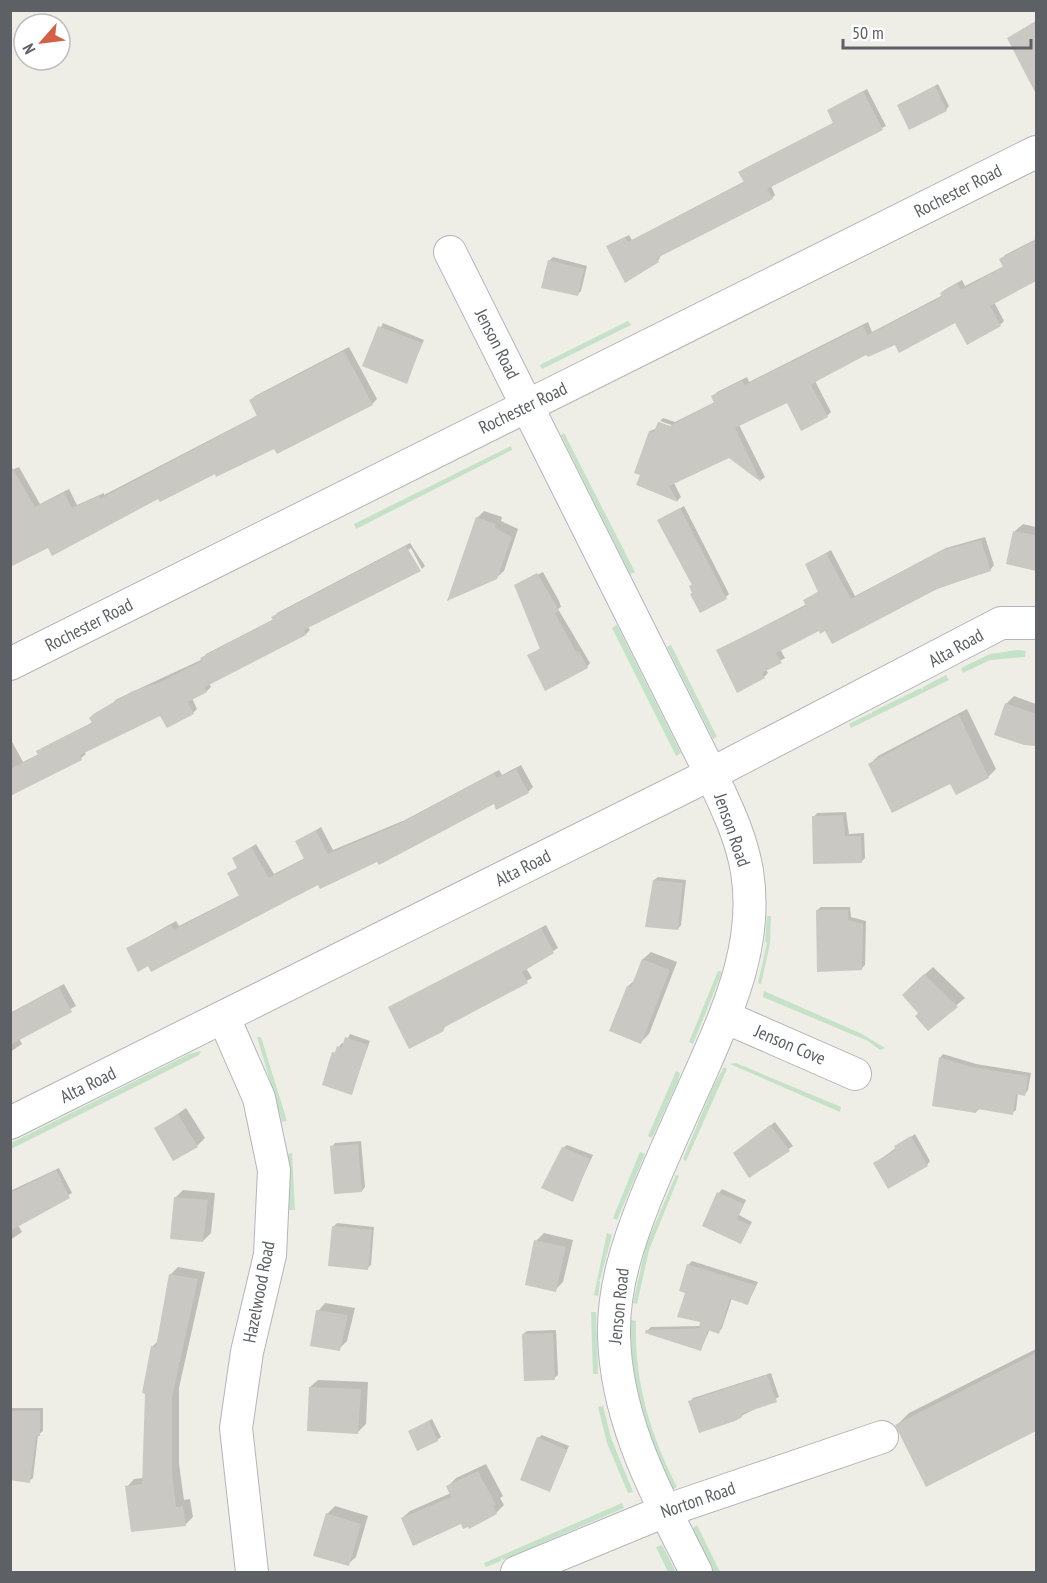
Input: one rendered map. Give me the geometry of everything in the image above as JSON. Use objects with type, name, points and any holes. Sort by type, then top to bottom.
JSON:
[{"type":"street","name":"Rochester Road","points":[[10,664],[1036,152]]},
{"type":"street","name":"Jenson Road","points":[[450,252],[711,774],[740,842],[749,891],[749,927],[744,960],[725,1017],[632,1234],[621,1274],[615,1311],[615,1356],[625,1416],[637,1450],[696,1572]]},
{"type":"street","name":"Alta Road","points":[[10,1123],[711,774],[1001,623],[1036,623]]},
{"type":"street","name":"Jenson Cove","points":[[725,1017],[855,1074]]},
{"type":"street","name":"Hazelwood Road","points":[[224,1018],[259,1098],[274,1170],[270,1255],[247,1352],[236,1428],[252,1572]]},
{"type":"street","name":"Norton Road","points":[[517,1572],[665,1510],[882,1437]]},
{"type":"green space","points":[[628,321],[631,325],[542,369],[540,365]]},
{"type":"green space","points":[[564,433],[635,572],[630,574],[561,435]]},
{"type":"green space","points":[[511,446],[512,450],[356,529],[354,524]]},
{"type":"green space","points":[[617,625],[681,753],[676,756],[612,628]]},
{"type":"green space","points":[[671,645],[717,737],[713,739],[667,647]]},
{"type":"green space","points":[[1026,651],[1025,657],[990,660],[963,673],[961,668],[990,654]]},
{"type":"green space","points":[[946,675],[949,680],[851,728],[849,724],[871,713],[872,715],[872,712],[921,688],[922,690],[923,687]]},
{"type":"green space","points":[[767,916],[771,916],[770,944],[761,984],[758,983],[767,943],[765,942]]},
{"type":"green space","points":[[718,971],[722,972],[693,1044],[689,1042]]},
{"type":"green space","points":[[764,991],[862,1034],[885,1048],[880,1050],[868,1041],[763,997]]},
{"type":"green space","points":[[257,1037],[261,1037],[287,1121],[282,1122]]},
{"type":"green space","points":[[201,1051],[199,1055],[11,1149],[11,1143],[189,1054]]},
{"type":"green space","points":[[736,1063],[841,1107],[840,1112],[730,1064]]},
{"type":"green space","points":[[724,1067],[727,1069],[686,1161],[683,1159],[713,1087]]},
{"type":"green space","points":[[676,1071],[680,1073],[678,1081],[652,1138],[648,1136]]},
{"type":"green space","points":[[640,1152],[645,1154],[617,1220],[613,1218]]},
{"type":"green space","points":[[292,1153],[295,1210],[289,1210],[287,1154]]},
{"type":"green space","points":[[676,1175],[679,1176],[649,1250],[637,1304],[633,1303],[646,1245]]},
{"type":"green space","points":[[607,1233],[612,1235],[600,1280],[598,1279],[600,1282],[598,1296],[594,1295]]},
{"type":"green space","points":[[591,1312],[596,1312],[598,1374],[593,1374]]},
{"type":"green space","points":[[631,1320],[636,1321],[638,1365],[646,1407],[659,1447],[677,1487],[673,1489],[654,1448],[636,1387]]},
{"type":"green space","points":[[603,1406],[611,1438],[633,1492],[628,1493],[607,1443],[598,1407]]},
{"type":"green space","points":[[622,1503],[624,1508],[503,1560],[502,1557],[501,1561],[486,1567],[484,1563]]},
{"type":"green space","points":[[697,1525],[720,1572],[714,1572],[693,1531]]},
{"type":"green space","points":[[662,1545],[676,1572],[668,1572],[656,1547]]},
{"type":"building","points":[[1036,21],[1036,94],[1007,38]]},
{"type":"building","points":[[935,86],[947,111],[909,130],[897,105]]},
{"type":"building","points":[[863,91],[883,130],[767,189],[773,199],[657,258],[659,262],[625,283],[606,246],[625,237],[628,242],[744,182],[738,172],[833,123],[827,110]]},
{"type":"building","points":[[1036,240],[1036,281],[990,306],[1001,326],[967,345],[955,323],[899,353],[895,345],[868,357],[866,355],[811,385],[828,417],[801,431],[787,403],[735,428],[761,482],[729,458],[669,486],[678,502],[636,485],[640,475],[634,473],[649,431],[654,432],[658,422],[670,426],[714,403],[711,396],[742,380],[745,385],[863,326],[868,335],[942,297],[940,293],[957,283],[961,290],[1003,267],[999,259]]},
{"type":"building","points":[[548,260],[584,269],[578,296],[541,288]]},
{"type":"building","points":[[378,326],[422,343],[407,384],[362,366]]},
{"type":"building","points":[[344,351],[373,405],[277,454],[274,449],[216,477],[215,474],[160,502],[158,499],[52,556],[48,548],[10,567],[10,464],[35,507],[64,493],[72,508],[99,496],[100,499],[257,416],[249,400]]},
{"type":"building","points":[[680,508],[727,599],[700,613],[690,594],[692,593],[689,586],[692,585],[657,520]]},
{"type":"building","points":[[476,517],[496,524],[495,528],[512,537],[497,579],[447,601]]},
{"type":"building","points":[[1013,531],[1035,535],[1036,571],[1006,564]]},
{"type":"building","points":[[981,540],[991,571],[939,588],[832,644],[825,631],[820,634],[819,631],[776,653],[782,663],[762,673],[765,678],[737,693],[716,650],[806,606],[803,600],[818,592],[805,564],[826,553],[851,599],[940,551]]},
{"type":"building","points":[[406,546],[421,571],[304,630],[306,635],[205,687],[207,692],[188,702],[194,714],[167,728],[160,716],[80,755],[82,760],[10,796],[10,769],[38,755],[36,751],[92,723],[89,718],[95,713],[133,691],[158,683],[202,661],[200,658],[273,620],[271,617]]},
{"type":"building","points":[[537,573],[559,611],[555,613],[576,652],[579,651],[588,668],[545,691],[527,655],[540,649],[514,585]]},
{"type":"building","points":[[1005,703],[1036,714],[1036,746],[1024,745],[994,735]]},
{"type":"building","points":[[959,715],[989,778],[956,795],[950,784],[892,813],[868,764]]},
{"type":"building","points":[[516,769],[529,793],[496,810],[494,804],[379,865],[377,862],[320,889],[318,885],[151,972],[148,966],[138,972],[126,948],[171,925],[174,930],[239,896],[227,873],[237,868],[232,858],[251,847],[269,878],[304,859],[295,841],[316,830],[328,854],[399,824],[494,773],[497,778]]},
{"type":"building","points":[[843,815],[845,836],[861,836],[862,863],[813,864],[812,816]]},
{"type":"building","points":[[653,880],[683,883],[678,930],[645,927]]},
{"type":"building","points":[[816,910],[848,910],[848,920],[863,924],[862,970],[817,972]]},
{"type":"building","points":[[541,928],[554,953],[522,972],[528,983],[443,1028],[444,1031],[409,1049],[388,1007]]},
{"type":"building","points":[[642,959],[670,970],[641,1044],[609,1031],[627,986],[631,987]]},
{"type":"building","points":[[924,974],[958,1007],[928,1031],[915,1016],[918,1013],[902,995]]},
{"type":"building","points":[[59,988],[72,1012],[10,1045],[10,1013]]},
{"type":"building","points":[[345,1037],[368,1045],[352,1095],[322,1085],[332,1052],[335,1053],[337,1046],[342,1048]]},
{"type":"building","points":[[939,1057],[972,1067],[1028,1076],[1025,1096],[1016,1094],[1013,1115],[977,1109],[976,1113],[932,1106]]},
{"type":"building","points":[[178,1114],[198,1147],[173,1161],[154,1128]]},
{"type":"building","points":[[770,1125],[790,1151],[749,1178],[733,1153]]},
{"type":"building","points":[[911,1136],[928,1166],[888,1189],[873,1163],[896,1150],[894,1146]]},
{"type":"building","points":[[358,1144],[362,1192],[334,1194],[330,1146]]},
{"type":"building","points":[[562,1147],[590,1159],[573,1202],[541,1188]]},
{"type":"building","points":[[56,1170],[70,1198],[10,1231],[10,1193]]},
{"type":"building","points":[[717,1192],[744,1204],[737,1219],[750,1225],[741,1244],[702,1226]]},
{"type":"building","points":[[174,1197],[208,1200],[203,1242],[170,1239]]},
{"type":"building","points":[[332,1226],[372,1230],[368,1270],[328,1266]]},
{"type":"building","points":[[534,1240],[566,1247],[556,1292],[525,1285]]},
{"type":"building","points":[[687,1264],[755,1285],[748,1305],[730,1299],[719,1334],[708,1330],[701,1351],[645,1333],[646,1330],[702,1328],[699,1327],[700,1322],[677,1317],[685,1293],[679,1291]]},
{"type":"building","points":[[169,1274],[198,1279],[172,1397],[172,1472],[176,1507],[183,1506],[186,1526],[131,1532],[125,1486],[142,1484],[145,1394],[142,1393],[151,1346],[156,1347]]},
{"type":"building","points":[[316,1310],[348,1315],[340,1351],[310,1346]]},
{"type":"building","points":[[553,1333],[555,1380],[524,1381],[522,1334]]},
{"type":"building","points":[[1036,1353],[1036,1431],[926,1487],[895,1425]]},
{"type":"building","points":[[767,1375],[777,1402],[741,1414],[742,1417],[735,1421],[699,1433],[688,1401]]},
{"type":"building","points":[[309,1387],[361,1389],[358,1434],[307,1431]]},
{"type":"building","points":[[10,1411],[40,1411],[40,1436],[36,1436],[30,1483],[10,1480]]},
{"type":"building","points":[[429,1421],[438,1441],[417,1451],[408,1431]]},
{"type":"building","points":[[537,1437],[567,1450],[550,1492],[520,1480]]},
{"type":"building","points":[[478,1471],[496,1505],[493,1506],[497,1514],[469,1529],[468,1527],[463,1529],[461,1524],[413,1546],[401,1518],[451,1497],[446,1486]]},
{"type":"building","points":[[326,1513],[361,1524],[349,1566],[313,1556]]}]
